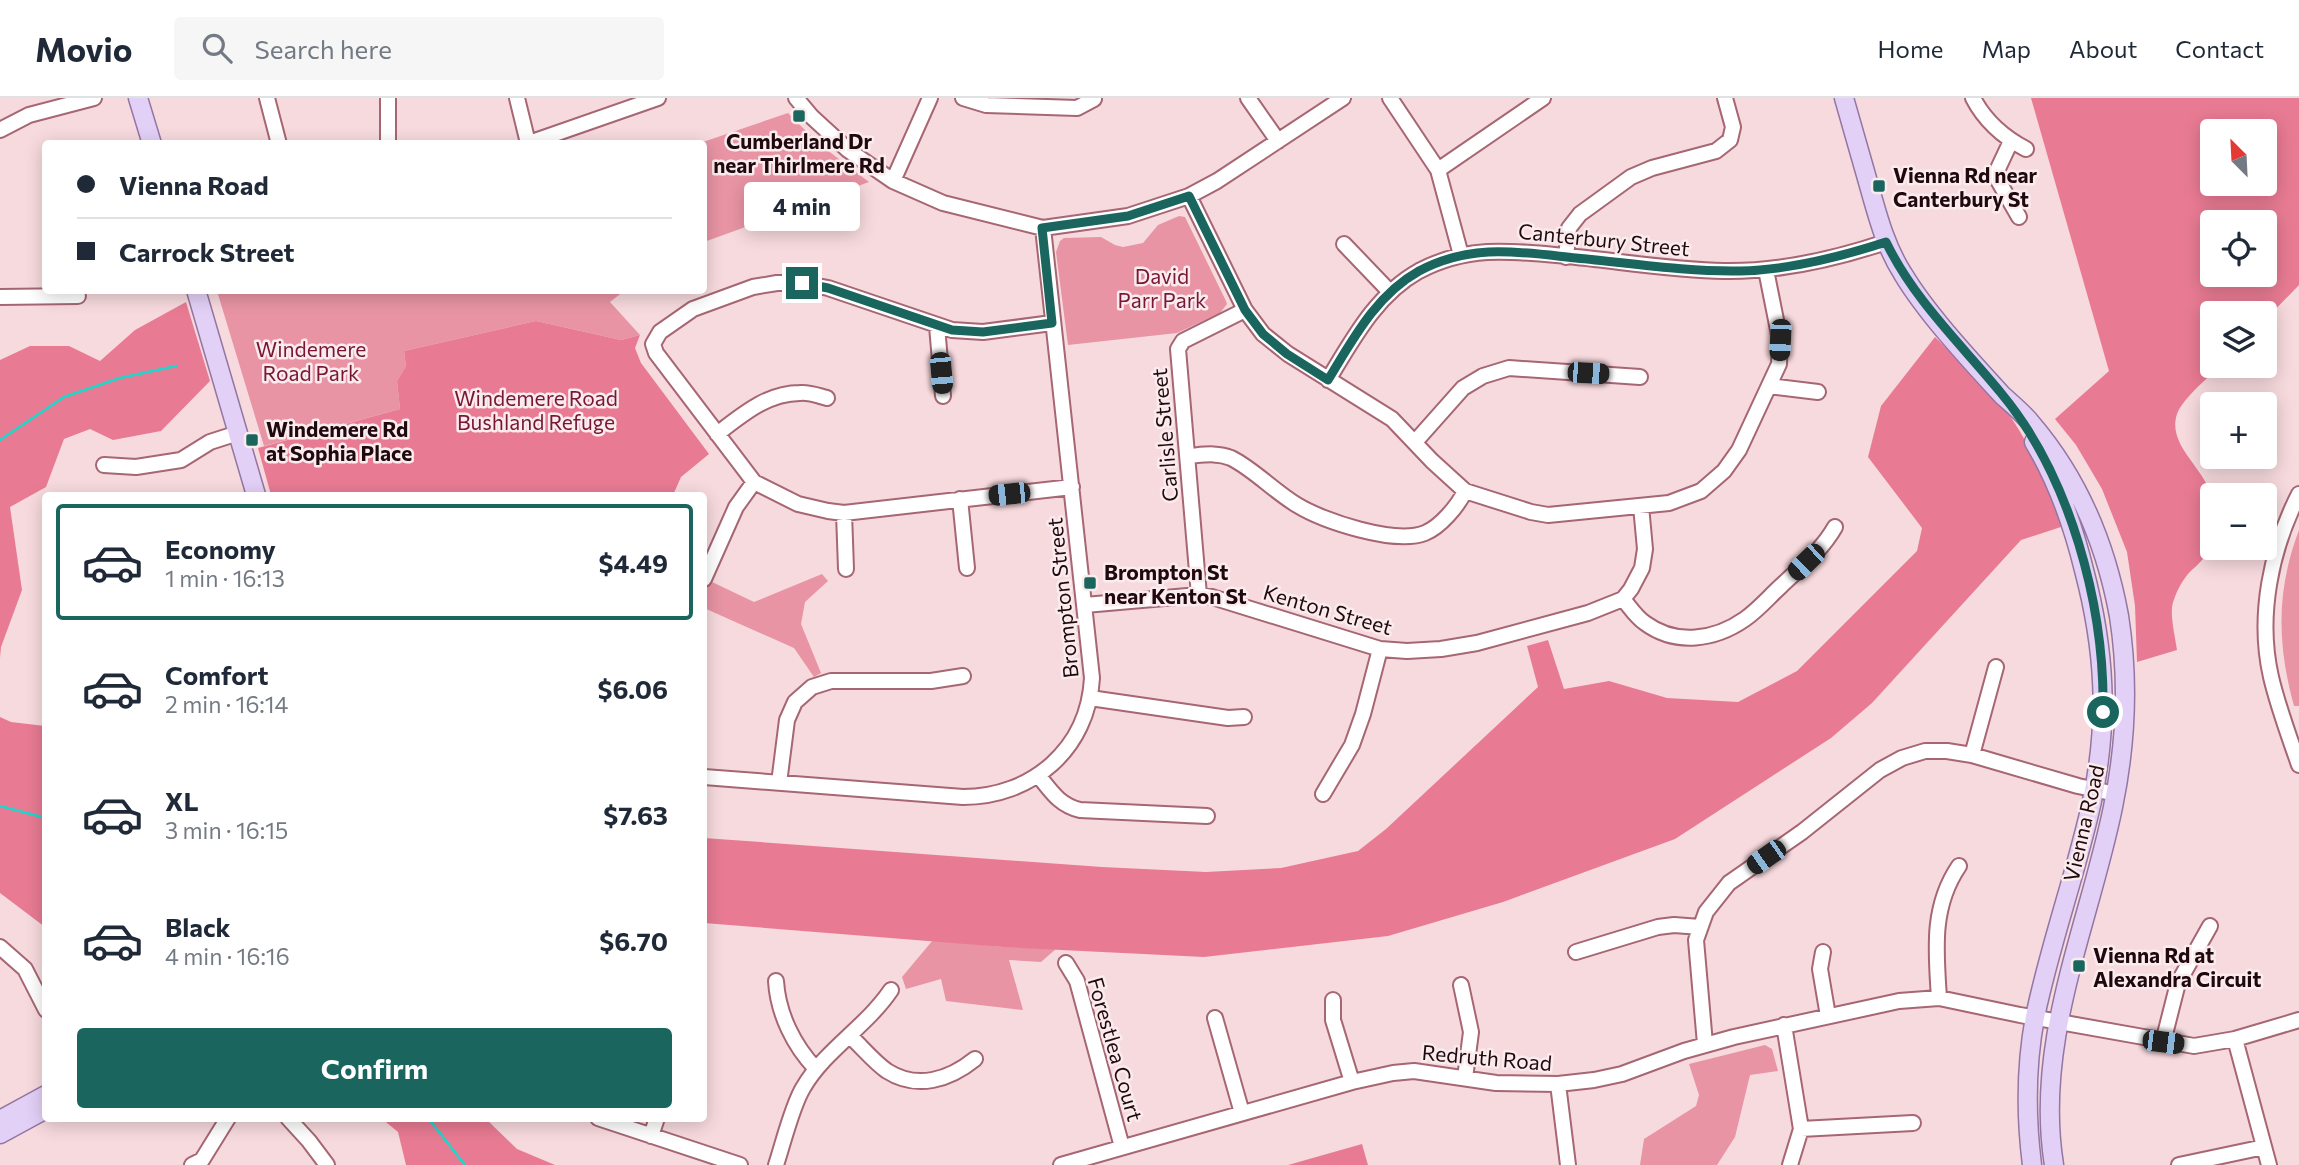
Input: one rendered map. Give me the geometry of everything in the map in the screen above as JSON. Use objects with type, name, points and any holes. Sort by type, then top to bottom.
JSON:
[{"type":"main road","points":[[138,98],[151,140]]},
{"type":"main road","name":"Vienna Road","points":[[1844,98],[1886,242],[1920,299],[2003,395],[2030,421],[2069,475],[2095,528],[2109,572],[2119,618],[2126,689],[2123,754],[2116,794],[2058,1022],[2052,1057],[2050,1126],[2054,1165]]},
{"type":"main road","points":[[197,294],[255,492]]},
{"type":"main road","name":"Vienna Road","points":[[2003,395],[2031,435],[2060,493],[2074,533],[2094,607],[2103,694],[2102,730],[2094,789],[2035,1018],[2028,1085],[2032,1165]]},
{"type":"main road","points":[[0,1120],[42,1097]]},
{"type":"main road","points":[[0,1134],[42,1111]]},
{"type":"street","points":[[0,130],[29,115],[94,98]]},
{"type":"street","points":[[267,98],[278,140]]},
{"type":"street","points":[[388,98],[388,140]]},
{"type":"street","points":[[517,98],[526,140]]},
{"type":"street","points":[[535,140],[642,101],[658,98]]},
{"type":"street","points":[[796,98],[812,117],[848,150],[893,181],[943,203],[1042,228],[1128,216],[1189,196],[1217,181],[1343,98]]},
{"type":"street","points":[[893,181],[930,98]]},
{"type":"street","points":[[963,98],[986,105],[1077,108],[1094,99]]},
{"type":"street","points":[[1248,98],[1278,141]]},
{"type":"street","points":[[1390,98],[1438,170],[1461,255]]},
{"type":"street","points":[[1438,170],[1543,98]]},
{"type":"street","points":[[1566,257],[1569,228],[1580,214],[1631,177],[1652,168],[1716,151],[1730,140],[1733,127],[1724,98]]},
{"type":"street","points":[[1973,98],[1993,127],[2026,149]]},
{"type":"street","points":[[2011,141],[1995,175],[2019,217]]},
{"type":"street","points":[[1189,196],[1245,310],[1263,334],[1287,354],[1392,419],[1465,491],[1548,515],[1669,503],[1701,491],[1724,471],[1739,450],[1779,364],[1780,340],[1766,270]]},
{"type":"street","name":"Brompton Street","points":[[707,776],[973,797],[1005,791],[1026,783],[1058,759],[1073,740],[1090,698],[1092,678],[1042,228]]},
{"type":"street","name":"Canterbury Street","points":[[1328,380],[1367,317],[1390,292],[1418,272],[1461,255],[1495,251],[1701,270],[1766,270],[1886,242]]},
{"type":"street","points":[[1344,244],[1390,292]]},
{"type":"street","points":[[1052,323],[983,332],[952,330],[828,288],[802,283],[777,283],[752,287],[693,309],[660,332],[653,344],[656,354],[754,482],[798,504],[844,513],[1072,487]]},
{"type":"street","points":[[0,297],[44,294]]},
{"type":"street","points":[[65,294],[78,296]]},
{"type":"street","name":"Carlisle Street","points":[[1199,595],[1178,349],[1183,341],[1245,310]]},
{"type":"street","points":[[937,326],[943,396]]},
{"type":"street","points":[[1415,442],[1463,388],[1483,376],[1509,368],[1640,377]]},
{"type":"street","points":[[1769,386],[1818,392]]},
{"type":"street","points":[[717,434],[756,404],[780,396],[801,392],[827,398]]},
{"type":"street","points":[[104,465],[136,467],[181,460],[210,442],[238,433]]},
{"type":"street","points":[[1188,456],[1216,454],[1231,459],[1298,506],[1336,523],[1408,537],[1437,526],[1465,491]]},
{"type":"street","points":[[707,572],[736,507],[754,482]]},
{"type":"street","points":[[2299,494],[2279,540],[2270,582],[2267,624],[2270,675],[2299,765]]},
{"type":"street","points":[[960,499],[967,568]]},
{"type":"street","points":[[1641,506],[1646,548],[1642,568],[1632,589],[1623,599],[1644,622],[1664,634],[1685,638],[1718,634],[1748,618],[1826,544],[1835,527]]},
{"type":"street","points":[[844,513],[846,569]]},
{"type":"street","name":"Kenton Street","points":[[1085,605],[1199,595],[1380,649],[1407,651],[1477,643],[1588,613],[1623,599]]},
{"type":"street","points":[[1323,794],[1352,745],[1380,649]]},
{"type":"street","points":[[1972,755],[1996,667]]},
{"type":"street","points":[[779,783],[787,720],[795,702],[813,687],[831,681],[931,681],[962,676]]},
{"type":"street","points":[[1090,698],[1228,718],[1244,717]]},
{"type":"street","points":[[1705,1044],[1696,940],[1706,912],[1729,883],[1802,832],[1880,770],[1902,758],[1925,751],[1947,751],[1972,755],[2116,794]]},
{"type":"street","points":[[1038,775],[1058,800],[1080,810],[1207,816]]},
{"type":"street","points":[[1938,998],[1937,931],[1940,907],[1947,883],[1959,866]]},
{"type":"street","points":[[2163,1042],[2178,983],[2210,926]]},
{"type":"street","points":[[1576,951],[1658,927],[1700,927]]},
{"type":"street","points":[[0,947],[25,970],[42,1002]]},
{"type":"street","points":[[1824,952],[1820,969],[1828,1016]]},
{"type":"street","name":"Forestlea Court","points":[[1066,963],[1077,981],[1122,1147]]},
{"type":"street","points":[[776,981],[777,997],[796,1044],[817,1069]]},
{"type":"street","points":[[1461,985],[1471,1032],[1465,1078]]},
{"type":"street","points":[[776,1165],[802,1089],[817,1069],[878,1009],[891,990]]},
{"type":"street","name":"Redruth Road","points":[[1061,1165],[1352,1082],[1393,1073],[1414,1071],[1496,1083],[1559,1084],[1594,1080],[1622,1074],[1705,1044],[1899,1001],[1938,998],[2194,1046],[2235,1039],[2299,1020]]},
{"type":"street","points":[[1333,1000],[1334,1020],[1352,1082]]},
{"type":"street","points":[[1214,1018],[1242,1113]]},
{"type":"street","points":[[1784,1025],[1801,1129],[1790,1165]]},
{"type":"street","points":[[850,1036],[885,1070],[904,1080],[923,1082],[943,1078],[960,1071],[975,1059]]},
{"type":"street","points":[[2235,1039],[2269,1165]]},
{"type":"street","points":[[1559,1084],[1568,1165]]},
{"type":"street","points":[[192,1165],[202,1160],[226,1122]]},
{"type":"street","points":[[292,1122],[327,1165]]},
{"type":"street","points":[[610,1122],[740,1165]]},
{"type":"street","points":[[651,1136],[656,1122]]},
{"type":"street","points":[[1801,1129],[1913,1123]]},
{"type":"street","points":[[2179,1165],[2264,1147]]},
{"type":"green space","points":[[2031,98],[2299,98],[2299,285],[2277,308],[2277,301],[2200,301],[2200,378],[2207,378],[2180,408],[2175,426],[2182,448],[2206,483],[2200,483],[2202,560],[2183,581],[2172,607],[2177,650],[2137,662],[2135,606],[2127,552],[2102,489],[2076,445],[2055,419],[2109,371]]},
{"type":"green space","points":[[788,113],[818,143],[869,182],[707,241],[707,141]]},
{"type":"green space","name":"David Parr Park","points":[[1179,216],[1185,217],[1226,301],[1227,304],[1220,313],[1177,333],[1068,345],[1056,252],[1060,241],[1064,238],[1101,237],[1123,247],[1143,243],[1158,225]]},
{"type":"green space","name":"Windemere Road Park","points":[[218,294],[620,294],[610,302],[640,335],[621,340],[536,321],[404,351],[406,366],[397,381],[400,409],[264,446]]},
{"type":"green space","points":[[186,302],[210,381],[161,431],[113,440],[90,429],[64,439],[46,487],[10,507],[22,590],[1,647],[0,658],[0,360],[30,346],[69,346],[100,361],[135,330]]},
{"type":"green space","name":"Windemere Road Bushland Refuge","points":[[536,321],[621,340],[640,335],[635,348],[641,363],[709,454],[681,477],[674,492],[270,492],[258,448],[400,409],[397,381],[406,366],[404,351]]},
{"type":"green space","points":[[1935,337],[1972,372],[2005,409],[2025,440],[2064,526],[2021,540],[1872,703],[1831,738],[1675,839],[1503,902],[1388,936],[1204,957],[1003,947],[707,923],[707,838],[1206,872],[1281,868],[1358,851],[1386,829],[1538,687],[1527,646],[1548,640],[1564,689],[1609,681],[1667,698],[1738,702],[1797,671],[1917,551],[1922,528],[1868,457],[1881,406]]},
{"type":"green space","points":[[2299,530],[2299,706],[2294,706],[2284,661],[2282,618],[2286,575]]},
{"type":"green space","points":[[822,574],[828,581],[805,602],[801,624],[821,673],[814,677],[794,648],[707,609],[707,588],[710,581],[754,602]]},
{"type":"green space","points":[[0,717],[11,722],[42,726],[42,925],[0,893]]},
{"type":"green space","points":[[933,940],[1003,947],[1057,948],[1041,962],[1009,960],[1023,1010],[946,1001],[941,979],[906,989],[902,977]]},
{"type":"green space","points":[[1765,1045],[1772,1049],[1778,1071],[1750,1075],[1735,1137],[1717,1165],[1640,1165],[1644,1139],[1696,1106],[1699,1095],[1689,1064]]},
{"type":"green space","points":[[386,1122],[489,1122],[517,1149],[555,1165],[406,1165],[398,1132]]},
{"type":"green space","points":[[1362,1144],[1368,1165],[1288,1165]]},
{"type":"waterway","points":[[0,440],[64,397],[120,378],[176,366]]},
{"type":"waterway","points":[[0,806],[42,817]]},
{"type":"waterway","points":[[431,1122],[465,1165]]},
{"type":"place","name":"Cumberland Dr near Thirlmere Rd","points":[[799,116]]},
{"type":"place","name":"Vienna Rd near Canterbury St","points":[[1879,186]]},
{"type":"place","name":"Windemere Rd at Sophia Place","points":[[252,440]]},
{"type":"place","name":"Brompton St near Kenton St","points":[[1090,583]]},
{"type":"place","name":"Vienna Rd at Alexandra Circuit","points":[[2079,966]]},
{"type":"route","points":[[802,283],[828,288],[952,330],[983,332],[1052,323],[1042,228],[1128,216],[1189,196],[1245,310],[1263,334],[1287,354],[1328,380],[1367,317],[1390,292],[1418,272],[1461,255],[1513,251],[1701,270],[1740,271],[1789,266],[1886,242],[1896,264],[1920,299],[2003,395],[2031,435],[2060,493],[2068,511],[2094,607],[2101,657],[2103,712]]}]
